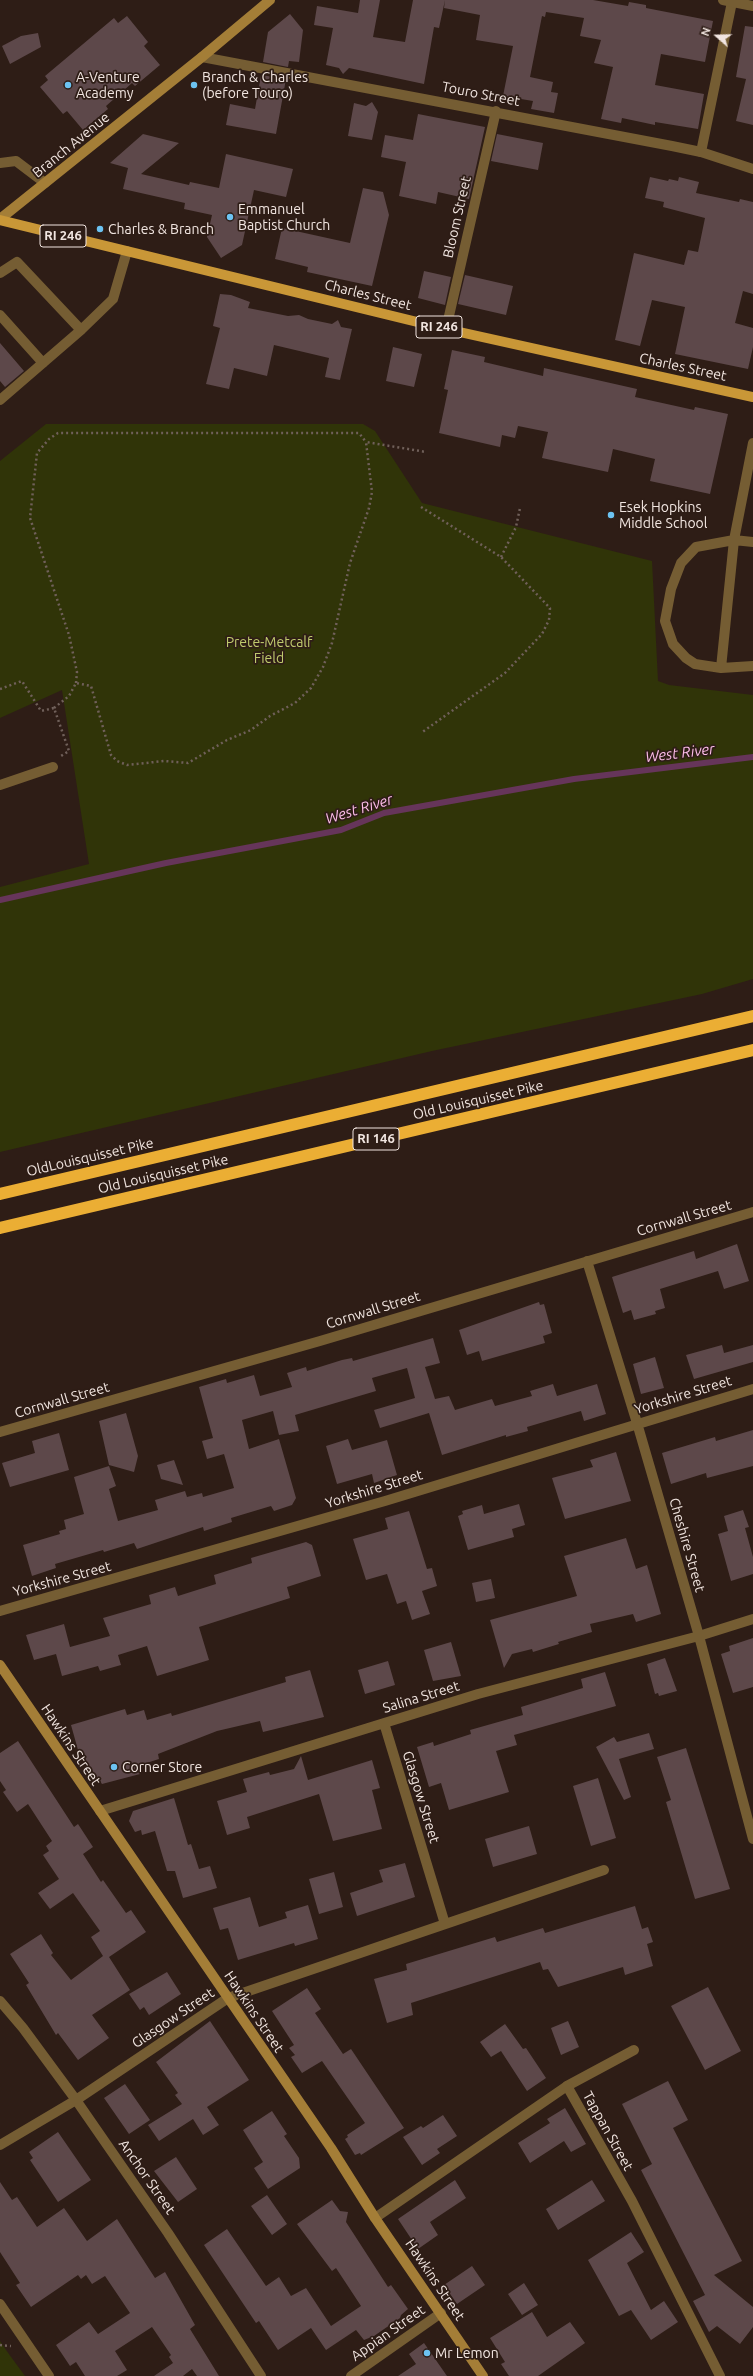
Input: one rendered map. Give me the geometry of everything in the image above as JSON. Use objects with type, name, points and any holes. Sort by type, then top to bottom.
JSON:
[{"type":"highway","name":"Old Louisquisset Pike","points":[[188,1150],[753,1016]]},
{"type":"highway","name":"Old Louisquisset Pike","points":[[0,1228],[753,1050]]},
{"type":"highway","name":"OldLouisquisset Pike","points":[[0,1194],[188,1150]]},
{"type":"main road","name":"Charles Street","points":[[0,220],[230,274],[446,329],[753,396]]},
{"type":"street","name":"Branch Avenue","points":[[0,220],[202,57],[270,0]]},
{"type":"street","points":[[701,152],[728,1],[753,6]]},
{"type":"street","name":"Touro Street","points":[[202,57],[496,111],[701,152],[753,170]]},
{"type":"street","name":"Bloom Street","points":[[446,329],[496,111]]},
{"type":"street","points":[[0,164],[16,161],[45,183]]},
{"type":"street","points":[[0,400],[81,330],[113,300],[127,251]]},
{"type":"street","points":[[0,273],[17,262],[81,330]]},
{"type":"street","points":[[0,315],[43,363]]},
{"type":"street","points":[[721,668],[734,540],[753,443]]},
{"type":"street","points":[[753,542],[734,540],[696,547],[681,563],[671,589],[665,621],[673,644],[686,658],[695,664],[721,668],[753,666]]},
{"type":"street","points":[[0,785],[53,767]]},
{"type":"street","name":"Cornwall Street","points":[[0,1432],[320,1341],[753,1212]]},
{"type":"street","name":"Cheshire Street","points":[[587,1261],[637,1423],[699,1636],[753,1839]]},
{"type":"street","name":"Yorkshire Street","points":[[0,1611],[378,1503],[637,1423],[753,1389]]},
{"type":"street","name":"Salina Street","points":[[100,1811],[478,1694],[699,1636],[753,1620]]},
{"type":"street","name":"Hawkins Street","points":[[0,1665],[331,2148],[375,2218],[483,2376]]},
{"type":"street","name":"Glasgow Street","points":[[384,1723],[445,1924]]},
{"type":"street","name":"Glasgow Street","points":[[0,2145],[76,2100],[228,1998],[604,1870]]},
{"type":"street","name":"Anchor Street","points":[[0,2001],[23,2028],[76,2100],[168,2233],[261,2376]]},
{"type":"street","points":[[567,2086],[634,2050]]},
{"type":"street","name":"Tappan Street","points":[[375,2218],[567,2086],[632,2201],[720,2376]]},
{"type":"street","points":[[0,2304],[48,2376]]},
{"type":"street","name":"Appian Street","points":[[351,2376],[441,2313]]},
{"type":"path","points":[[0,689],[22,681],[41,710],[54,708],[69,696],[76,683],[77,672],[69,635],[30,518],[37,453],[49,439],[58,433],[359,433],[366,442],[372,492],[369,508],[350,563],[332,643],[323,667],[311,688],[295,703],[270,716],[251,730],[227,740],[188,763],[164,761],[128,766],[117,761],[111,755],[91,686],[76,683]]},
{"type":"path","points":[[366,442],[426,452]]},
{"type":"path","points":[[421,507],[501,558],[550,608],[550,620],[542,634],[505,673],[421,733]]},
{"type":"path","points":[[501,558],[516,526],[520,508]]},
{"type":"path","points":[[53,767],[63,754],[69,751],[54,708]]},
{"type":"green space","name":"Prete-Metcalf Field","points":[[46,424],[363,424],[375,431],[422,503],[652,561],[658,681],[669,685],[753,695],[753,979],[702,994],[432,1051],[0,1152],[0,887],[89,864],[62,690],[0,718],[0,461]]},
{"type":"green space","points":[[0,2341],[6,2350],[25,2376],[0,2376]]},
{"type":"building","points":[[360,0],[380,0],[373,37],[405,42],[413,0],[445,0],[439,28],[434,27],[424,84],[349,68],[343,74],[339,68],[326,65],[333,28],[314,25],[317,6],[358,13]]},
{"type":"building","points":[[445,0],[593,0],[628,6],[629,2],[646,5],[646,8],[713,21],[705,62],[661,54],[655,85],[704,94],[698,129],[655,122],[655,125],[622,118],[621,123],[601,119],[613,67],[594,63],[601,40],[580,36],[584,18],[546,12],[545,17],[542,16],[530,77],[553,82],[551,92],[558,93],[554,113],[531,109],[533,101],[503,96],[513,46],[476,40],[480,15],[444,8]]},
{"type":"building","points":[[290,14],[303,30],[299,62],[289,61],[288,67],[263,62],[268,32]]},
{"type":"building","points":[[127,16],[148,42],[144,46],[160,65],[135,86],[132,83],[106,106],[108,109],[83,130],[67,111],[63,114],[40,87],[48,80],[45,76],[114,18],[118,23]]},
{"type":"building","points":[[745,26],[753,27],[753,125],[736,121],[746,79],[736,77]]},
{"type":"building","points":[[38,33],[41,47],[10,64],[2,46],[21,36]]},
{"type":"building","points":[[261,75],[286,79],[276,134],[226,125],[230,104],[255,109]]},
{"type":"building","points":[[372,102],[378,112],[372,140],[348,136],[354,103],[366,106]]},
{"type":"building","points":[[418,114],[485,127],[469,199],[438,192],[436,204],[399,196],[406,162],[381,157],[385,135],[413,140]]},
{"type":"building","points":[[143,134],[179,143],[141,174],[189,185],[190,182],[219,188],[226,154],[293,169],[286,197],[254,190],[242,245],[221,258],[207,237],[212,215],[184,209],[185,203],[123,189],[128,168],[110,163]]},
{"type":"building","points":[[497,134],[543,143],[538,170],[491,161]]},
{"type":"building","points":[[650,177],[668,181],[669,179],[678,181],[679,177],[699,182],[696,193],[739,202],[740,199],[753,202],[753,294],[743,291],[735,323],[753,328],[753,347],[748,369],[675,354],[685,307],[652,300],[640,346],[615,340],[634,253],[684,265],[688,250],[698,252],[705,218],[663,207],[664,202],[645,198]]},
{"type":"building","points":[[363,188],[383,192],[389,215],[372,286],[307,272],[308,267],[275,259],[282,228],[350,243]]},
{"type":"building","points":[[424,271],[451,277],[445,305],[418,298]]},
{"type":"building","points":[[465,275],[513,286],[506,315],[458,304]]},
{"type":"building","points":[[220,294],[231,295],[250,302],[248,308],[288,316],[299,315],[308,319],[332,324],[338,320],[341,327],[352,329],[340,380],[325,377],[329,358],[274,345],[267,376],[234,368],[229,389],[206,384],[220,328],[213,326]]},
{"type":"building","points":[[0,343],[24,371],[5,387],[0,381]]},
{"type":"building","points":[[393,347],[422,354],[414,387],[386,381]]},
{"type":"building","points":[[452,350],[485,357],[484,362],[543,376],[544,368],[637,389],[635,397],[694,410],[695,407],[728,414],[710,494],[650,481],[655,459],[613,449],[608,472],[542,458],[548,432],[518,426],[515,438],[502,435],[500,447],[439,433],[448,390],[444,389]]},
{"type":"building","points":[[737,1244],[749,1281],[724,1289],[718,1271],[660,1289],[665,1308],[655,1311],[656,1314],[634,1320],[631,1310],[623,1313],[612,1277],[694,1251],[696,1259]]},
{"type":"building","points":[[539,1302],[540,1305],[544,1304],[552,1333],[543,1336],[545,1343],[482,1361],[479,1351],[467,1355],[459,1330]]},
{"type":"building","points":[[433,1338],[440,1363],[425,1367],[435,1399],[449,1396],[455,1410],[492,1399],[495,1406],[532,1396],[530,1391],[553,1384],[557,1396],[597,1384],[606,1414],[584,1421],[581,1411],[527,1427],[528,1431],[506,1437],[506,1435],[442,1455],[429,1413],[380,1428],[374,1410],[415,1398],[407,1368],[372,1378],[376,1391],[295,1415],[299,1431],[279,1435],[273,1411],[242,1420],[249,1449],[279,1439],[296,1498],[292,1505],[274,1511],[271,1506],[231,1518],[232,1522],[204,1531],[203,1527],[137,1549],[134,1543],[104,1552],[103,1550],[55,1564],[56,1568],[32,1576],[23,1545],[60,1534],[59,1531],[66,1529],[64,1520],[84,1514],[74,1477],[109,1466],[116,1486],[109,1489],[118,1521],[158,1510],[155,1500],[185,1491],[187,1497],[202,1493],[203,1497],[234,1488],[224,1454],[207,1459],[202,1441],[213,1438],[199,1387],[226,1379],[227,1383],[254,1375],[260,1396],[292,1387],[287,1373],[306,1367],[307,1371],[352,1358],[353,1361]]},
{"type":"building","points":[[722,1345],[724,1353],[753,1345],[753,1362],[694,1379],[686,1355]]},
{"type":"building","points":[[655,1357],[664,1388],[641,1394],[633,1364]]},
{"type":"building","points":[[126,1413],[138,1456],[134,1472],[109,1465],[99,1421]]},
{"type":"building","points":[[753,1430],[753,1466],[707,1478],[706,1473],[671,1484],[662,1453],[715,1437],[716,1441]]},
{"type":"building","points":[[59,1433],[69,1470],[10,1487],[2,1463],[35,1453],[32,1441]]},
{"type":"building","points":[[348,1439],[352,1450],[387,1440],[397,1475],[374,1483],[372,1474],[337,1484],[326,1446]]},
{"type":"building","points":[[616,1452],[631,1501],[565,1519],[552,1478],[593,1467],[590,1460]]},
{"type":"building","points":[[174,1460],[183,1485],[161,1479],[157,1465]]},
{"type":"building","points":[[519,1504],[525,1525],[512,1529],[514,1537],[468,1550],[458,1516],[463,1514],[462,1511],[482,1505],[484,1514]]},
{"type":"building","points":[[743,1510],[749,1527],[745,1528],[753,1557],[753,1574],[731,1581],[718,1534],[728,1531],[724,1516]]},
{"type":"building","points":[[409,1511],[427,1569],[432,1568],[437,1586],[422,1591],[430,1614],[412,1620],[406,1601],[397,1604],[387,1574],[366,1580],[353,1539],[388,1529],[385,1518]]},
{"type":"building","points":[[626,1538],[636,1569],[647,1565],[661,1614],[636,1622],[633,1614],[590,1624],[592,1632],[558,1642],[559,1644],[533,1652],[532,1649],[512,1654],[504,1668],[490,1620],[577,1596],[564,1556]]},
{"type":"building","points":[[306,1542],[312,1545],[321,1576],[287,1587],[290,1598],[199,1627],[209,1660],[157,1676],[147,1646],[118,1655],[121,1665],[100,1671],[98,1666],[62,1676],[56,1654],[34,1660],[26,1635],[64,1624],[70,1647],[110,1636],[103,1618],[151,1604],[149,1595],[175,1587],[178,1596],[216,1584],[214,1575],[252,1563],[251,1558]]},
{"type":"building","points":[[491,1579],[495,1598],[476,1602],[472,1583]]},
{"type":"building","points":[[753,1638],[753,1687],[733,1693],[721,1654],[730,1651],[729,1646]]},
{"type":"building","points":[[451,1642],[461,1676],[433,1681],[424,1650]]},
{"type":"building","points":[[665,1658],[677,1691],[659,1696],[658,1693],[655,1694],[647,1664]]},
{"type":"building","points":[[388,1661],[395,1685],[365,1694],[358,1670]]},
{"type":"building","points":[[310,1670],[324,1717],[263,1732],[260,1721],[217,1731],[158,1754],[159,1759],[137,1766],[140,1774],[102,1784],[78,1750],[71,1725],[125,1709],[127,1715],[144,1710],[147,1720],[171,1713],[172,1716],[286,1682],[285,1677]]},
{"type":"building","points":[[605,1672],[616,1706],[514,1735],[517,1745],[496,1751],[509,1792],[449,1810],[441,1783],[429,1787],[417,1747],[433,1742],[434,1746],[471,1734],[470,1730],[523,1715],[521,1707],[583,1688],[581,1679]]},
{"type":"building","points":[[649,1733],[654,1749],[619,1759],[631,1797],[624,1800],[596,1747],[614,1737],[617,1742]]},
{"type":"building","points":[[18,1741],[74,1827],[78,1824],[93,1847],[83,1854],[101,1882],[103,1880],[126,1913],[131,1910],[146,1932],[109,1957],[130,1990],[92,2015],[109,2038],[78,2060],[58,2033],[56,2035],[26,1985],[29,1983],[10,1954],[41,1934],[53,1953],[51,1955],[71,1980],[103,1956],[91,1937],[100,1931],[73,1893],[50,1909],[38,1893],[59,1879],[43,1855],[49,1851],[46,1846],[52,1841],[28,1804],[17,1812],[3,1792],[6,1790],[0,1781],[0,1753]]},
{"type":"building","points":[[686,1748],[730,1889],[695,1899],[666,1802],[671,1800],[657,1757]]},
{"type":"building","points":[[301,1756],[308,1780],[372,1760],[380,1788],[372,1790],[382,1829],[333,1841],[319,1794],[247,1817],[250,1828],[227,1835],[217,1801],[247,1792],[243,1779],[269,1772],[270,1775],[294,1769]]},
{"type":"building","points":[[598,1778],[616,1838],[591,1846],[573,1786]]},
{"type":"building","points":[[174,1798],[188,1845],[191,1844],[199,1869],[210,1866],[217,1888],[183,1898],[175,1871],[167,1871],[155,1831],[142,1835],[141,1830],[135,1832],[129,1821],[133,1811]]},
{"type":"building","points":[[529,1826],[537,1854],[493,1867],[485,1839]]},
{"type":"building","points":[[405,1863],[415,1897],[357,1916],[350,1893],[383,1882],[379,1870]]},
{"type":"building","points":[[334,1872],[343,1907],[319,1914],[309,1879]]},
{"type":"building","points":[[250,1897],[259,1927],[287,1918],[285,1912],[308,1905],[318,1939],[295,1946],[294,1943],[238,1960],[228,1928],[220,1930],[213,1908]]},
{"type":"building","points":[[635,1906],[642,1929],[648,1927],[653,1942],[647,1944],[653,1966],[625,1975],[623,1967],[558,1987],[548,1969],[543,1970],[540,1962],[411,2003],[413,2015],[387,2023],[374,1979],[407,1970],[406,1964],[495,1937],[497,1942],[543,1928],[545,1933]]},
{"type":"building","points":[[167,1972],[181,1994],[149,2015],[144,2007],[140,2010],[129,1994]]},
{"type":"building","points":[[708,1987],[741,2051],[705,2070],[671,2006]]},
{"type":"building","points":[[307,1988],[321,2009],[315,2013],[343,2054],[351,2049],[404,2128],[361,2155],[360,2153],[355,2155],[345,2139],[348,2137],[347,2135],[365,2123],[322,2061],[302,2073],[291,2057],[295,2055],[289,2048],[294,2045],[272,2011]]},
{"type":"building","points":[[210,2021],[249,2080],[207,2107],[219,2125],[203,2135],[193,2119],[159,2141],[148,2125],[182,2104],[175,2095],[178,2093],[156,2062]]},
{"type":"building","points":[[568,2021],[579,2047],[561,2055],[551,2028]]},
{"type":"building","points":[[505,2024],[523,2049],[526,2048],[546,2078],[527,2091],[501,2051],[491,2057],[480,2042]]},
{"type":"building","points":[[668,2081],[688,2120],[673,2128],[742,2261],[714,2275],[753,2307],[753,2327],[740,2344],[717,2326],[709,2332],[693,2301],[705,2295],[641,2170],[652,2164],[622,2104]]},
{"type":"building","points":[[125,2084],[150,2120],[129,2134],[104,2098]]},
{"type":"building","points":[[565,2108],[586,2144],[571,2152],[564,2141],[530,2163],[518,2143],[550,2123],[547,2119]]},
{"type":"building","points":[[272,2111],[287,2134],[284,2136],[299,2158],[300,2168],[268,2189],[254,2168],[263,2162],[243,2130]]},
{"type":"building","points":[[443,2115],[457,2136],[437,2149],[440,2153],[422,2165],[403,2137],[421,2126],[423,2128]]},
{"type":"building","points":[[58,2132],[91,2180],[58,2202],[30,2160],[33,2158],[29,2152]]},
{"type":"building","points":[[176,2157],[197,2189],[178,2202],[154,2171]]},
{"type":"building","points":[[455,2180],[466,2198],[430,2222],[438,2235],[418,2249],[398,2219]]},
{"type":"building","points":[[592,2180],[605,2201],[558,2230],[546,2209]]},
{"type":"building","points":[[0,2182],[12,2200],[17,2197],[37,2227],[64,2208],[87,2241],[117,2219],[155,2278],[165,2272],[195,2325],[190,2329],[219,2376],[197,2376],[192,2369],[183,2376],[154,2376],[173,2363],[169,2357],[171,2355],[152,2327],[115,2351],[127,2370],[117,2376],[85,2376],[76,2362],[70,2366],[56,2345],[89,2322],[98,2334],[130,2313],[105,2276],[92,2284],[86,2275],[81,2279],[78,2275],[31,2307],[16,2285],[20,2283],[0,2252]]},
{"type":"building","points":[[267,2195],[287,2224],[272,2235],[251,2206]]},
{"type":"building","points":[[332,2200],[340,2211],[348,2212],[346,2222],[388,2287],[391,2285],[408,2309],[401,2315],[400,2318],[374,2336],[364,2340],[356,2330],[326,2350],[311,2328],[278,2350],[259,2321],[256,2323],[204,2245],[227,2229],[266,2286],[279,2277],[291,2296],[306,2288],[331,2326],[361,2306],[336,2268],[332,2271],[297,2224]]},
{"type":"building","points":[[631,2232],[644,2252],[627,2263],[651,2310],[664,2301],[678,2322],[651,2340],[631,2310],[619,2316],[588,2260]]},
{"type":"building","points":[[472,2266],[485,2285],[457,2304],[444,2285]]},
{"type":"building","points":[[524,2283],[538,2305],[522,2315],[508,2294]]},
{"type":"building","points":[[532,2312],[547,2337],[570,2322],[585,2343],[538,2376],[509,2376],[501,2364],[505,2362],[490,2338]]},
{"type":"building","points":[[424,2343],[447,2376],[398,2376],[416,2364],[409,2354]]},
{"type":"waterway","name":"West River","points":[[0,900],[166,863],[341,830],[384,813],[574,779],[753,757]]},
{"type":"place","name":"A-Venture Academy","points":[[68,85]]},
{"type":"place","name":"Branch & Charles (before Touro)","points":[[194,85]]},
{"type":"place","name":"Emmanuel Baptist Church","points":[[230,217]]},
{"type":"place","name":"Charles & Branch","points":[[100,229]]},
{"type":"place","name":"Esek Hopkins Middle School","points":[[611,515]]},
{"type":"place","name":"Corner Store","points":[[114,1767]]},
{"type":"place","name":"Mr Lemon","points":[[427,2353]]}]
